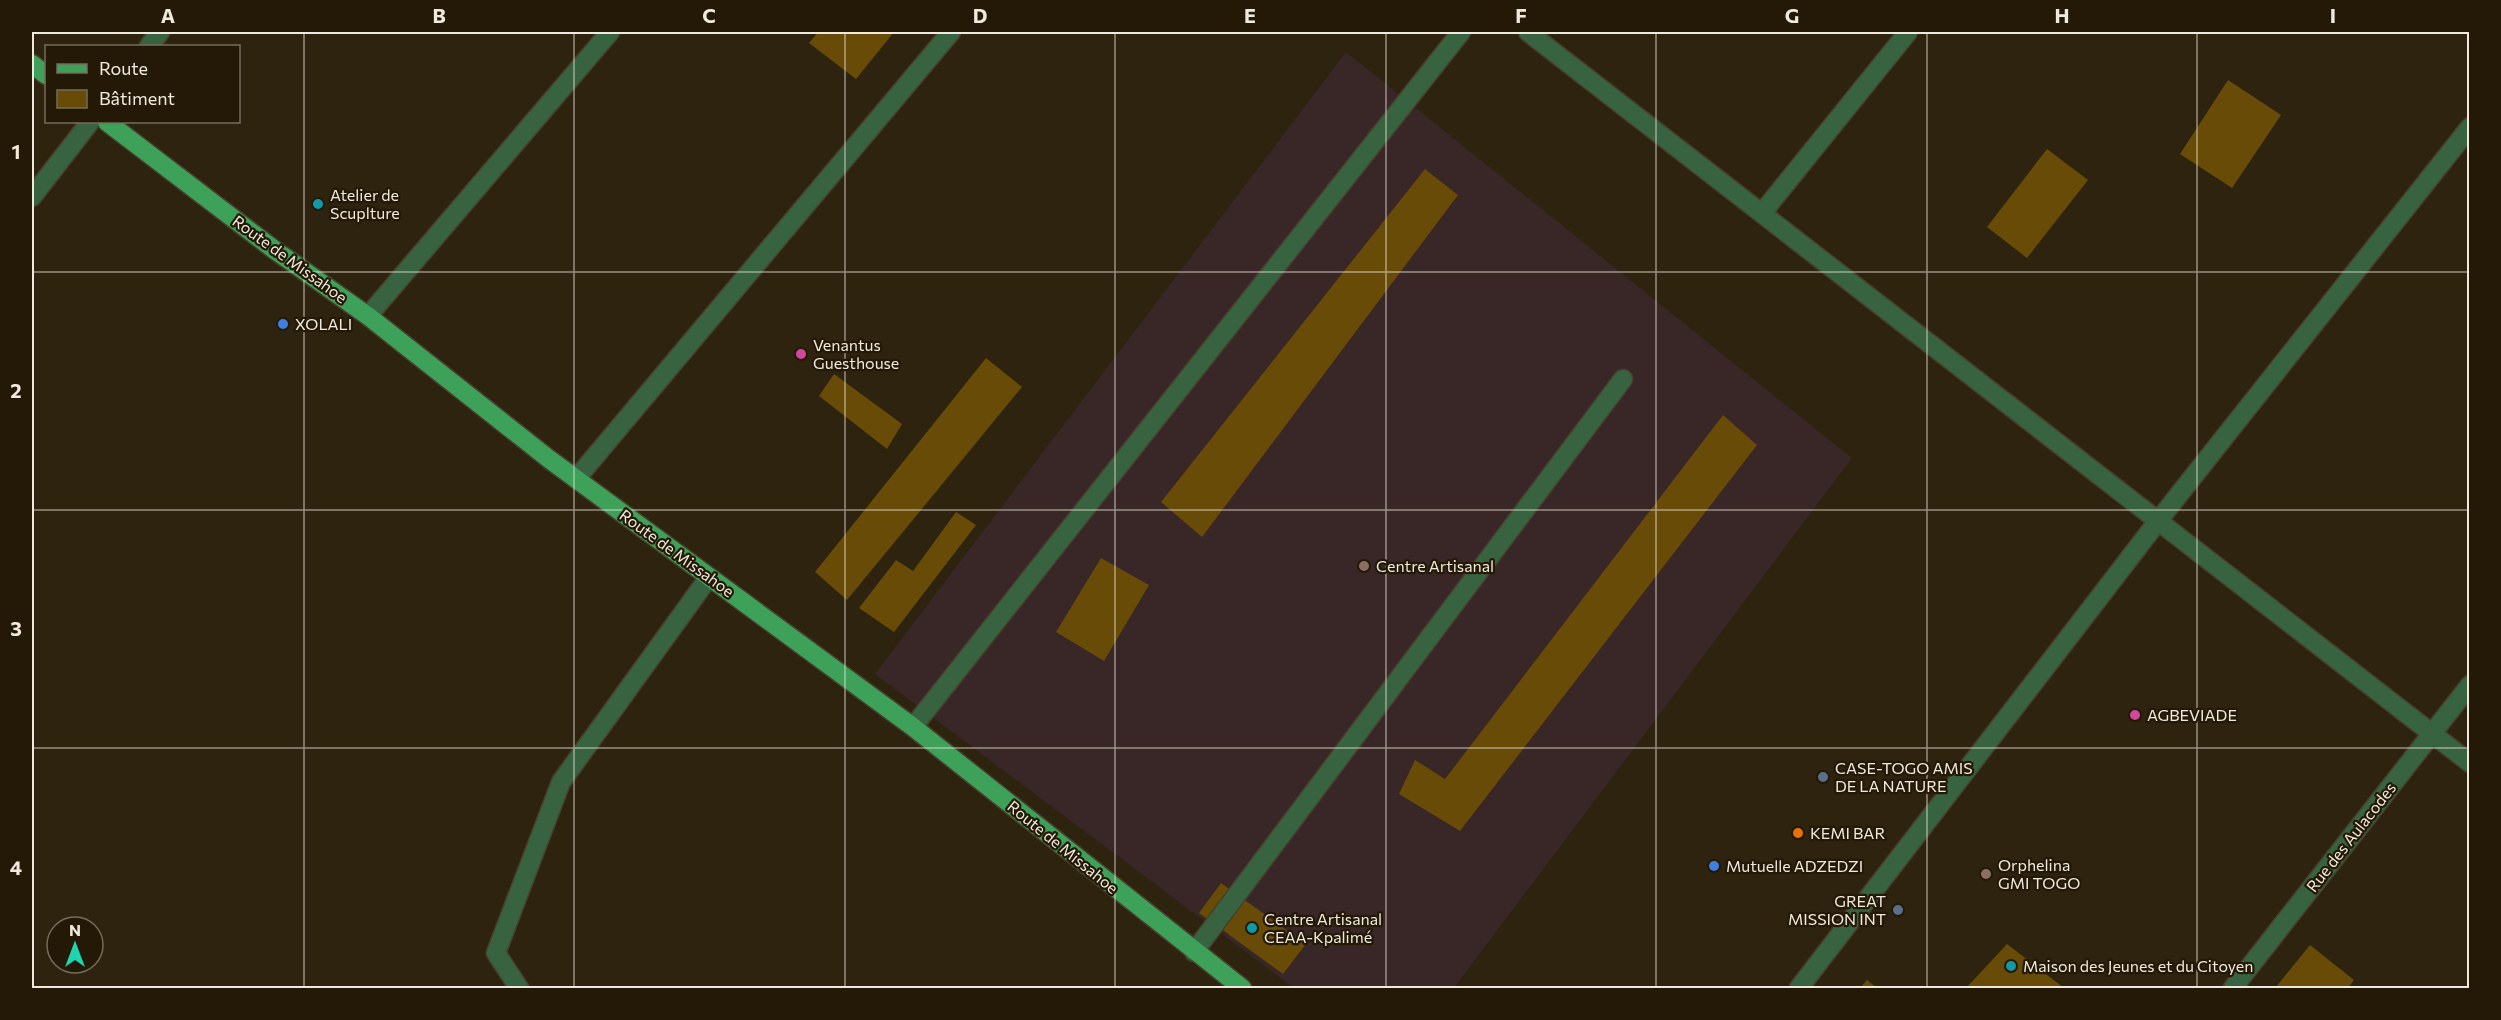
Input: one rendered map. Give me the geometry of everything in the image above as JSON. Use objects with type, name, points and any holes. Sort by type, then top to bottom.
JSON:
[{"type":"main road","points":[[32,64],[45,74]]},
{"type":"main road","name":"Route de Missahoe","points":[[108,123],[276,250],[368,316],[576,478],[913,727],[1242,988]]},
{"type":"street","points":[[150,45],[160,32]]},
{"type":"street","points":[[368,316],[610,32]]},
{"type":"street","points":[[576,478],[951,32]]},
{"type":"street","points":[[913,727],[1461,32]]},
{"type":"street","points":[[1528,32],[2469,763]]},
{"type":"street","points":[[1762,213],[1908,32]]},
{"type":"street","points":[[32,197],[89,123]]},
{"type":"street","points":[[1799,988],[2158,521],[2469,127]]},
{"type":"street","points":[[1194,952],[1623,379]]},
{"type":"street","points":[[519,988],[496,953],[561,782],[709,577]]},
{"type":"street","name":"Rue des Aulacodes","points":[[2233,988],[2469,685]]},
{"type":"shaded area","name":"Centre Artisanal","points":[[1346,52],[1852,458],[1454,988],[1294,988],[875,674]]},
{"type":"building","points":[[818,32],[894,32],[856,79],[809,43]]},
{"type":"building","points":[[2228,80],[2281,115],[2232,188],[2180,154]]},
{"type":"building","points":[[2047,149],[2088,180],[2027,258],[1987,227]]},
{"type":"building","points":[[1425,169],[1458,195],[1202,537],[1161,502]]},
{"type":"building","points":[[986,358],[1022,387],[847,600],[815,572]]},
{"type":"building","points":[[834,374],[902,424],[887,449],[819,396]]},
{"type":"building","points":[[1723,415],[1757,445],[1460,831],[1399,794],[1415,760],[1445,779]]},
{"type":"building","points":[[956,512],[976,525],[894,632],[859,608],[896,560],[913,571]]},
{"type":"building","points":[[1101,558],[1149,585],[1104,661],[1056,632]]},
{"type":"building","name":"Centre Artisanal CEAA-Kpalimé","points":[[1221,883],[1306,944],[1283,974],[1199,913]]},
{"type":"building","name":"Maison des Jeunes et du Citoyen","points":[[2007,944],[2064,988],[1966,988]]},
{"type":"building","points":[[2310,945],[2354,980],[2348,988],[2275,988]]},
{"type":"building","points":[[1867,980],[1877,988],[1860,988]]},
{"type":"place","name":"Atelier de Scuplture","points":[[318,204]]},
{"type":"place","name":"XOLALI","points":[[283,324]]},
{"type":"place","name":"Venantus Guesthouse","points":[[801,354]]},
{"type":"place","name":"Centre Artisanal","points":[[1364,566]]},
{"type":"place","name":"AGBEVIADE","points":[[2135,715]]},
{"type":"place","name":"CASE-TOGO AMIS DE LA NATURE","points":[[1823,777]]},
{"type":"place","name":"KEMI BAR","points":[[1798,833]]},
{"type":"place","name":"Mutuelle ADZEDZI","points":[[1714,866]]},
{"type":"place","name":"Orphelina GMI TOGO","points":[[1986,874]]},
{"type":"place","name":"GREAT MISSION INT","points":[[1898,910]]},
{"type":"place","name":"Centre Artisanal CEAA-Kpalimé","points":[[1252,928]]},
{"type":"place","name":"Maison des Jeunes et du Citoyen","points":[[2011,966]]}]
